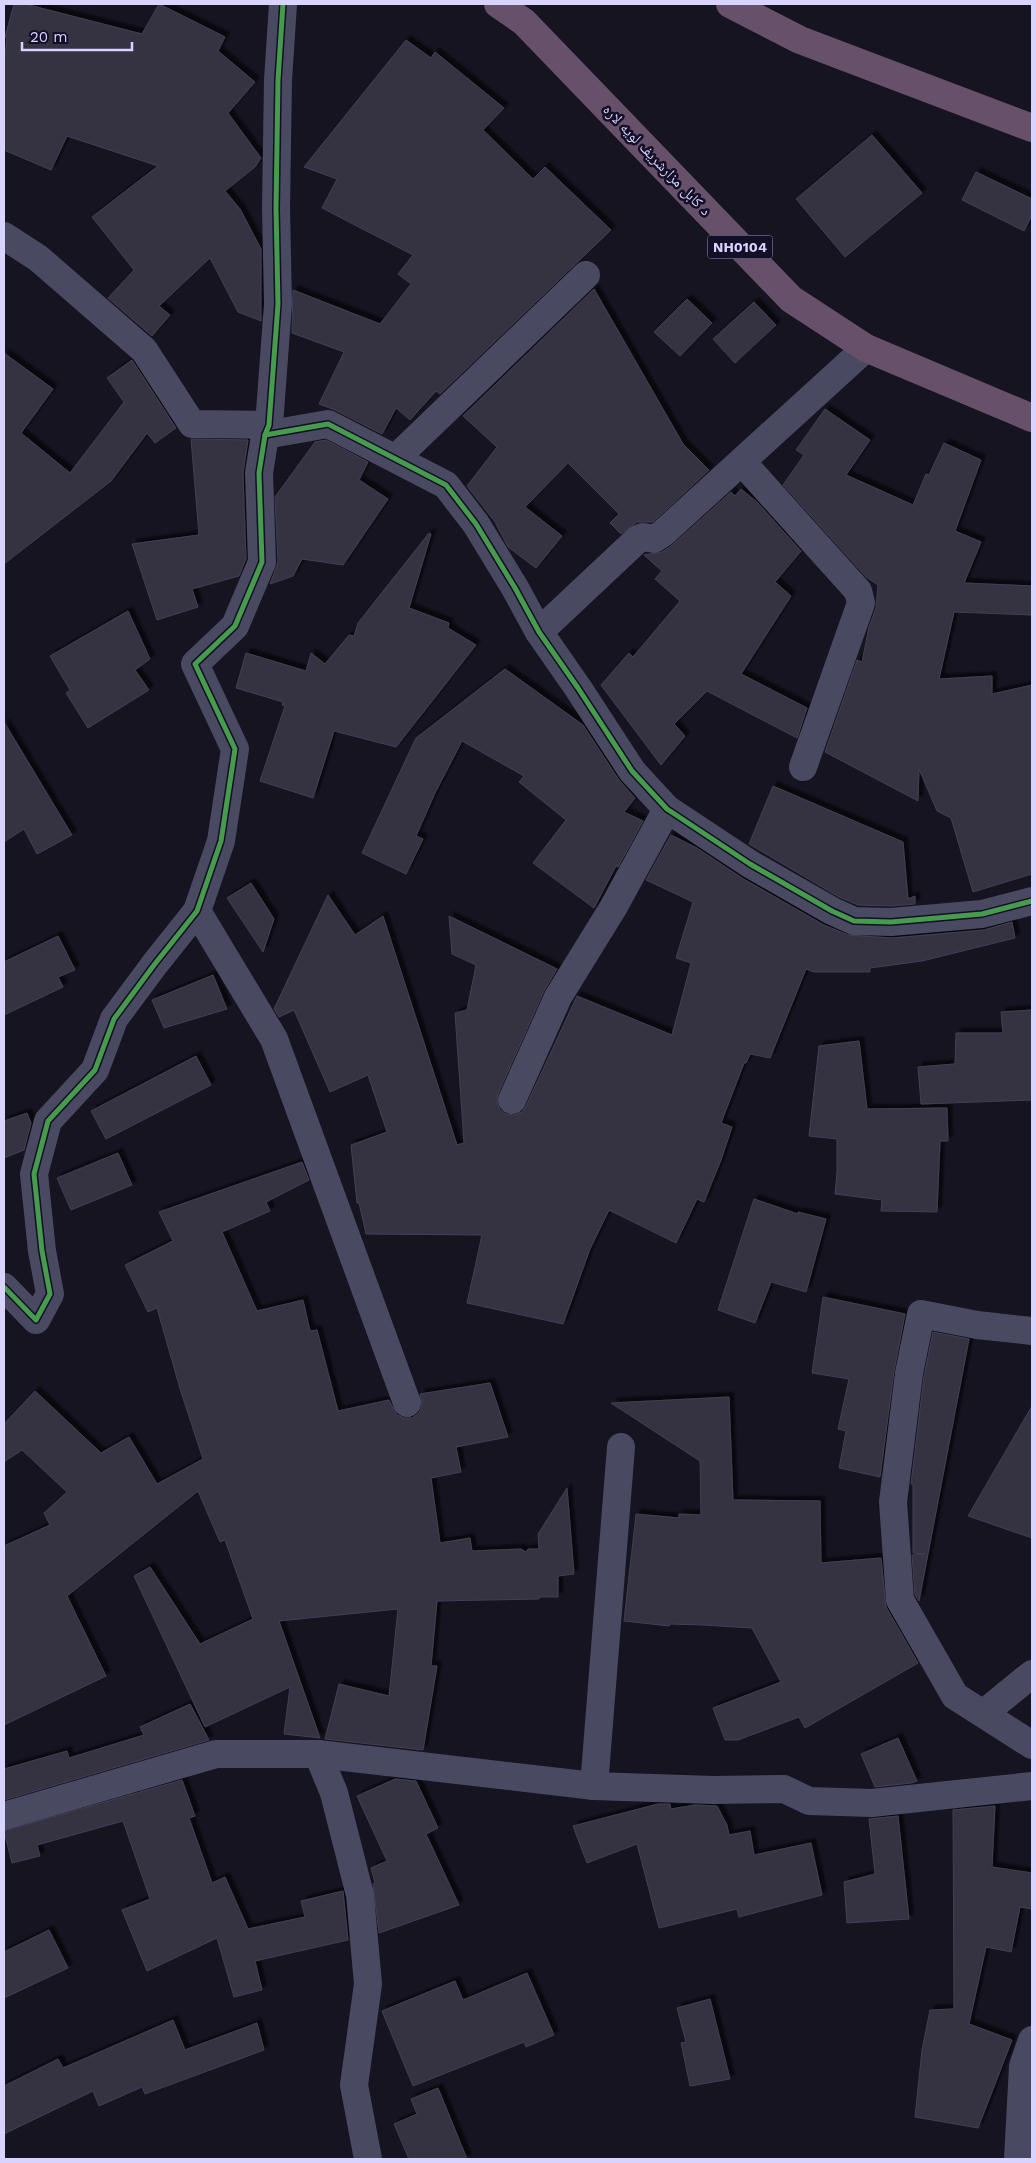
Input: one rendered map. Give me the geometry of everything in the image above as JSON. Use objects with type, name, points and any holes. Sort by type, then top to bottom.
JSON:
[{"type":"highway","name":"د کابل مزارشریف لویه لاره","points":[[498,4],[524,22],[791,300],[866,348],[1032,418]]},
{"type":"highway","points":[[730,4],[800,40],[1032,128]]},
{"type":"street","points":[[4,1287],[36,1320],[50,1294],[42,1251],[34,1174],[48,1121],[95,1070],[114,1019],[197,911],[221,841],[236,749],[196,664],[235,626],[262,562],[259,473],[267,430],[278,304],[276,208],[277,100],[283,4]]},
{"type":"street","points":[[4,236],[38,258],[144,350],[192,424],[267,430],[328,424],[446,484],[476,524],[515,588],[538,632],[578,688],[632,771],[667,809],[750,864],[832,911],[854,921],[891,922],[982,914],[1032,901]]},
{"type":"street","points":[[396,458],[586,275]]},
{"type":"street","points":[[538,632],[638,539],[643,537],[654,539],[658,537],[866,348]]},
{"type":"street","points":[[742,462],[858,591],[861,604],[803,767]]},
{"type":"street","points":[[512,1100],[558,997],[613,908],[667,809]]},
{"type":"street","points":[[197,911],[274,1039],[407,1403]]},
{"type":"street","points":[[1032,1331],[977,1325],[921,1314],[909,1373],[893,1502],[900,1600],[955,1696],[984,1713],[1032,1746]]},
{"type":"street","points":[[594,1786],[621,1447]]},
{"type":"street","points":[[984,1713],[1032,1674]]},
{"type":"street","points":[[4,1816],[216,1754],[318,1754],[594,1786],[713,1790],[784,1789],[809,1801],[872,1803],[1032,1786]]},
{"type":"street","points":[[318,1754],[334,1793],[360,1895],[368,1984],[354,2085],[368,2159]]},
{"type":"street","points":[[1018,2159],[1023,2066],[1032,2040]]},
{"type":"building","points":[[14,4],[25,4],[142,34],[159,4],[225,37],[218,51],[255,82],[228,113],[261,158],[255,167],[225,191],[240,209],[261,249],[261,321],[238,312],[210,258],[159,306],[170,315],[152,336],[108,298],[134,270],[92,217],[158,166],[67,136],[51,170],[4,150],[4,64],[7,38],[5,37]]},
{"type":"building","points":[[406,40],[431,58],[435,52],[504,108],[483,130],[533,179],[545,167],[611,230],[440,394],[436,391],[410,420],[396,408],[382,434],[319,404],[344,352],[292,333],[293,290],[380,324],[411,284],[398,274],[413,255],[322,208],[337,179],[304,167]]},
{"type":"building","points":[[872,135],[922,193],[845,257],[796,199]]},
{"type":"building","points":[[976,172],[1032,199],[1032,215],[1024,231],[962,200]]},
{"type":"building","points":[[594,289],[683,444],[709,470],[653,522],[637,522],[621,534],[610,523],[619,514],[568,463],[525,507],[562,536],[536,568],[508,547],[495,522],[467,486],[497,447],[463,416]]},
{"type":"building","points":[[687,299],[712,323],[680,356],[654,332]]},
{"type":"building","points":[[754,302],[776,325],[735,363],[713,339]]},
{"type":"building","points":[[4,353],[53,389],[21,433],[70,473],[124,402],[107,378],[132,360],[176,428],[155,443],[147,433],[111,481],[4,564]]},
{"type":"building","points":[[825,409],[870,440],[846,475],[913,505],[926,474],[929,475],[944,443],[981,460],[955,531],[981,542],[964,583],[1032,586],[1032,615],[954,612],[939,679],[992,676],[992,694],[1032,685],[1032,874],[973,892],[951,818],[937,811],[919,769],[918,801],[825,752],[857,660],[862,662],[869,627],[876,608],[878,585],[866,577],[783,485],[804,455],[796,450]]},
{"type":"building","points":[[191,439],[248,440],[243,473],[246,559],[239,576],[192,589],[198,607],[157,620],[132,544],[199,535]]},
{"type":"building","points":[[326,440],[368,462],[359,480],[388,499],[343,565],[302,559],[293,576],[270,584],[278,562],[275,497],[315,442]]},
{"type":"building","points":[[741,489],[757,502],[801,551],[775,582],[791,596],[741,674],[807,708],[797,738],[707,691],[674,724],[685,736],[661,765],[601,685],[629,653],[633,657],[680,601],[655,579],[662,571],[644,555],[662,552],[670,547],[731,492],[735,496]]},
{"type":"building","points":[[429,533],[431,534],[409,608],[449,623],[448,628],[476,645],[396,747],[334,731],[313,798],[260,781],[285,706],[282,705],[283,702],[236,688],[246,653],[306,671],[311,653],[325,664],[349,635],[354,636],[358,623]]},
{"type":"building","points":[[128,611],[150,659],[135,670],[149,690],[88,728],[66,693],[70,690],[50,656]]},
{"type":"building","points":[[505,669],[583,725],[619,780],[635,798],[624,812],[643,821],[594,908],[533,863],[566,820],[519,782],[524,776],[462,741],[435,793],[416,836],[423,839],[406,874],[362,853],[416,738]]},
{"type":"building","points":[[4,722],[72,835],[37,854],[24,829],[4,842]]},
{"type":"building","points":[[773,786],[903,842],[908,899],[915,896],[915,904],[891,906],[858,905],[839,897],[749,844]]},
{"type":"building","points":[[671,835],[697,848],[742,878],[824,925],[848,935],[892,938],[984,930],[1012,922],[1015,938],[922,961],[870,968],[870,972],[814,972],[806,969],[770,1058],[750,1054],[746,1063],[744,1063],[721,1123],[732,1127],[721,1160],[704,1202],[697,1199],[676,1243],[609,1210],[590,1249],[563,1324],[467,1303],[482,1235],[366,1234],[359,1203],[357,1203],[351,1145],[387,1132],[368,1075],[330,1092],[294,1010],[279,1017],[274,1009],[328,895],[355,935],[383,916],[457,1145],[464,1143],[455,1013],[467,1010],[476,965],[452,954],[449,916],[557,969],[544,991],[498,1094],[497,1102],[500,1110],[506,1114],[514,1115],[522,1112],[526,1106],[577,996],[672,1035],[691,963],[676,958],[693,902],[646,880]]},
{"type":"building","points":[[251,883],[274,919],[263,952],[227,898]]},
{"type":"building","points":[[58,936],[75,970],[58,977],[63,987],[4,1015],[4,962]]},
{"type":"building","points":[[213,975],[227,1009],[164,1028],[152,1000]]},
{"type":"building","points":[[1032,1010],[1032,1100],[921,1104],[918,1067],[955,1064],[956,1033],[1003,1033],[1001,1012]]},
{"type":"building","points":[[859,1041],[867,1109],[947,1108],[948,1141],[940,1141],[937,1212],[881,1211],[882,1200],[835,1194],[837,1139],[809,1136],[819,1046]]},
{"type":"building","points":[[196,1056],[211,1085],[106,1139],[91,1111]]},
{"type":"building","points":[[27,1113],[31,1123],[24,1150],[4,1158],[4,1121]]},
{"type":"building","points":[[118,1153],[132,1185],[71,1210],[57,1178]]},
{"type":"building","points":[[302,1162],[309,1180],[266,1202],[270,1211],[222,1232],[257,1311],[303,1300],[310,1331],[317,1330],[338,1411],[389,1400],[397,1415],[404,1418],[412,1418],[419,1413],[422,1406],[420,1394],[490,1383],[508,1437],[456,1447],[461,1472],[431,1478],[440,1543],[470,1538],[472,1551],[521,1549],[526,1552],[528,1549],[539,1549],[538,1534],[567,1488],[574,1574],[558,1576],[558,1597],[437,1601],[431,1666],[437,1666],[423,1750],[325,1739],[339,1684],[389,1696],[398,1609],[279,1621],[320,1738],[284,1734],[290,1687],[205,1727],[134,1576],[150,1567],[200,1644],[253,1619],[225,1540],[220,1542],[198,1491],[67,1596],[106,1676],[4,1725],[4,1546],[50,1525],[44,1513],[67,1492],[22,1450],[4,1462],[4,1424],[35,1391],[101,1453],[129,1437],[157,1484],[203,1459],[181,1392],[157,1308],[148,1312],[125,1265],[173,1241],[159,1212]]},
{"type":"building","points":[[754,1199],[798,1214],[798,1212],[826,1219],[806,1292],[771,1282],[755,1323],[718,1310]]},
{"type":"building","points":[[823,1297],[905,1314],[894,1371],[880,1477],[839,1468],[846,1431],[838,1429],[849,1379],[812,1373]]},
{"type":"building","points":[[933,1332],[969,1339],[919,1601],[915,1595],[912,1555],[925,1554],[913,1553],[913,1484],[911,1484],[924,1376]]},
{"type":"building","points":[[729,1397],[733,1500],[820,1501],[821,1563],[881,1558],[886,1607],[918,1663],[805,1728],[799,1717],[738,1740],[725,1740],[713,1708],[781,1682],[752,1628],[670,1624],[669,1626],[624,1621],[636,1514],[679,1518],[679,1514],[701,1515],[700,1461],[611,1403]]},
{"type":"building","points":[[1032,1406],[1032,1538],[968,1516]]},
{"type":"building","points":[[190,1704],[209,1740],[4,1800],[4,1769],[67,1751],[69,1758],[144,1735],[140,1727]]},
{"type":"building","points":[[898,1738],[917,1781],[875,1787],[861,1754]]},
{"type":"building","points":[[395,1779],[416,1781],[438,1828],[426,1834],[459,1905],[379,1933],[373,1884],[375,1883],[371,1868],[387,1861],[357,1796]]},
{"type":"building","points":[[182,1780],[195,1816],[189,1818],[212,1883],[225,1877],[248,1929],[305,1917],[301,1901],[343,1891],[348,1940],[255,1961],[262,1990],[234,1997],[217,1938],[147,1971],[122,1910],[150,1899],[123,1821],[37,1845],[40,1856],[12,1863],[4,1831]]},
{"type":"building","points":[[658,1804],[670,1804],[671,1809],[695,1805],[717,1806],[727,1825],[729,1835],[750,1831],[754,1855],[811,1843],[822,1895],[739,1917],[737,1909],[659,1928],[637,1844],[587,1863],[573,1826]]},
{"type":"building","points":[[995,1806],[992,1867],[1032,1873],[1032,1909],[1020,1907],[1011,1952],[986,1947],[969,2024],[1012,2040],[978,2128],[915,2117],[922,2050],[930,2010],[954,2009],[953,1810]]},
{"type":"building","points":[[898,1816],[909,1919],[847,1923],[844,1882],[875,1874],[869,1819]]},
{"type":"building","points":[[49,1930],[68,1968],[4,1998],[4,1952]]},
{"type":"building","points":[[527,1973],[554,2035],[526,2047],[524,2042],[413,2086],[382,2011],[455,1981],[463,2000]]},
{"type":"building","points":[[710,1999],[730,2079],[690,2086],[681,2043],[686,2042],[677,2008]]},
{"type":"building","points":[[173,2020],[185,2050],[257,2023],[264,2050],[145,2094],[142,2087],[99,2106],[93,2091],[4,2134],[4,2086],[58,2059],[63,2068]]},
{"type":"building","points":[[438,2088],[467,2159],[409,2159],[394,2124],[417,2114],[411,2099]]},
{"type":"cycle path","points":[[4,1287],[36,1320],[50,1294],[42,1251],[34,1174],[48,1121],[95,1070],[114,1019],[197,911],[221,841],[235,749],[195,664],[235,626],[262,562],[259,473],[265,435],[269,425],[278,304],[276,208],[278,80],[283,4]]},
{"type":"cycle path","points":[[265,435],[328,424],[446,485],[476,524],[539,632],[632,771],[667,809],[750,864],[832,911],[854,921],[891,922],[982,914],[1032,901]]}]
